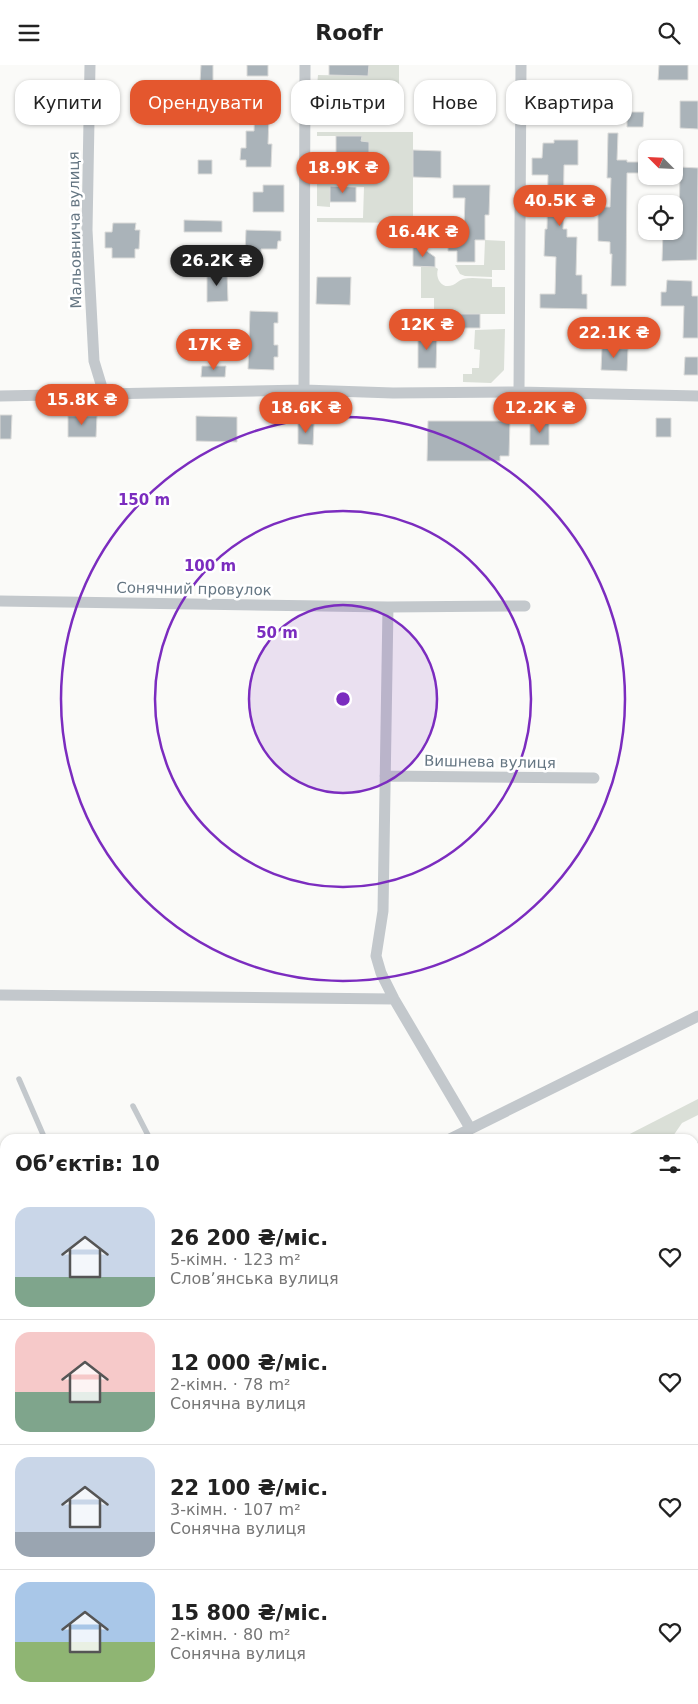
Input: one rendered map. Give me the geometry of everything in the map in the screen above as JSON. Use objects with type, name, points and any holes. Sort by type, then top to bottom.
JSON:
[{"type":"street","name":"Мальовнича вулиця","points":[[90,65],[87,230],[94,361],[104,394]]},
{"type":"street","points":[[304,390],[305,65]]},
{"type":"street","points":[[519,392],[521,65]]},
{"type":"street","points":[[0,396],[304,390],[393,393],[519,392],[698,395]]},
{"type":"street","name":"Сонячний провулок","points":[[0,601],[388,607],[525,606]]},
{"type":"street","points":[[388,607],[383,911],[376,956],[381,973],[394,999],[470,1128]]},
{"type":"street","name":"Вишнева вулиця","points":[[385,776],[594,778]]},
{"type":"street","points":[[0,995],[394,999]]},
{"type":"street","points":[[459,1134],[698,1016]]},
{"type":"lane","points":[[19,1079],[43,1134]]},
{"type":"lane","points":[[133,1106],[147,1134]]},
{"type":"shaded area","points":[[369,65],[399,65],[399,80],[318,80],[318,75],[368,76]]},
{"type":"shaded area","points":[[317,132],[413,132],[413,223],[317,222],[317,218],[363,218],[364,187],[330,186],[330,207],[317,206],[317,176],[370,177],[371,159],[369,159],[369,142],[361,141],[361,136],[317,136]]},
{"type":"shaded area","points":[[485,240],[505,241],[505,270],[492,270],[492,277],[465,276],[460,274],[455,265],[484,265]]},
{"type":"shaded area","points":[[421,267],[435,267],[438,269],[438,279],[445,286],[453,285],[466,278],[492,279],[492,287],[505,287],[505,314],[434,314],[434,298],[421,298]]},
{"type":"shaded area","points":[[505,329],[504,370],[491,383],[463,382],[463,374],[472,374],[472,368],[479,368],[480,350],[474,349],[475,330]]},
{"type":"shaded area","points":[[698,1099],[698,1115],[682,1123],[674,1134],[630,1134]]},
{"type":"building","points":[[201,65],[213,65],[213,80],[200,80]]},
{"type":"building","points":[[247,65],[268,65],[268,76],[247,76]]},
{"type":"building","points":[[329,65],[369,65],[368,76],[329,75]]},
{"type":"building","points":[[659,65],[688,65],[688,80],[658,80]]},
{"type":"building","points":[[680,101],[698,101],[698,129],[680,128]]},
{"type":"building","points":[[632,112],[644,112],[643,127],[627,127],[627,125],[632,125]]},
{"type":"building","points":[[254,125],[269,125],[268,144],[272,144],[271,167],[246,167],[246,160],[240,160],[241,148],[246,148],[246,131],[254,131]]},
{"type":"building","points":[[608,133],[618,133],[617,160],[638,162],[638,173],[627,173],[626,286],[611,286],[612,254],[610,254],[610,242],[598,241],[598,207],[610,207],[611,178],[607,178]]},
{"type":"building","points":[[336,136],[362,136],[361,141],[369,142],[369,159],[361,159],[361,167],[343,166],[343,154],[336,154]]},
{"type":"building","points":[[554,140],[578,140],[578,165],[564,165],[563,229],[567,229],[567,237],[577,237],[576,275],[582,275],[582,294],[587,294],[587,309],[540,308],[540,294],[555,294],[556,257],[544,256],[545,229],[547,229],[548,175],[532,175],[532,158],[542,158],[543,143],[554,143]]},
{"type":"building","points":[[413,150],[441,151],[441,178],[413,177]]},
{"type":"building","points":[[198,160],[212,160],[212,174],[198,174]]},
{"type":"building","points":[[683,167],[698,168],[697,260],[662,261],[663,240],[683,240],[683,195],[680,195],[680,185],[683,185]]},
{"type":"building","points":[[263,185],[284,185],[284,212],[253,212],[253,192],[263,192]]},
{"type":"building","points":[[453,185],[490,185],[489,215],[485,215],[485,240],[475,240],[475,262],[457,262],[457,251],[448,251],[448,234],[458,234],[458,227],[464,227],[465,198],[453,198]]},
{"type":"building","points":[[330,186],[356,187],[356,202],[330,202]]},
{"type":"building","points":[[184,220],[222,221],[222,232],[184,232]]},
{"type":"building","points":[[113,223],[136,223],[135,230],[140,230],[139,249],[135,249],[135,258],[112,258],[112,248],[105,248],[105,232],[112,232]]},
{"type":"building","points":[[246,230],[281,231],[281,241],[278,241],[277,249],[261,249],[261,254],[245,254]]},
{"type":"building","points":[[413,247],[421,247],[435,257],[435,267],[413,266]]},
{"type":"building","points":[[227,272],[228,301],[207,302],[207,273]]},
{"type":"building","points":[[317,277],[351,277],[350,305],[316,304]]},
{"type":"building","points":[[667,280],[692,281],[692,296],[698,296],[698,338],[683,338],[684,306],[661,306],[661,292],[666,292]]},
{"type":"building","points":[[250,311],[278,312],[278,323],[274,323],[274,345],[278,345],[278,357],[274,357],[274,370],[248,369]]},
{"type":"building","points":[[444,314],[480,314],[480,328],[444,328]]},
{"type":"building","points":[[193,332],[227,333],[227,344],[193,344]]},
{"type":"building","points":[[418,334],[437,334],[436,368],[418,368]]},
{"type":"building","points":[[602,348],[628,349],[627,371],[601,370]]},
{"type":"building","points":[[685,357],[698,357],[698,375],[684,375]]},
{"type":"building","points":[[202,366],[226,366],[225,377],[201,377]]},
{"type":"building","points":[[0,415],[12,415],[11,439],[0,439]]},
{"type":"building","points":[[68,416],[97,416],[96,437],[68,437]]},
{"type":"building","points":[[196,416],[237,417],[237,442],[196,441]]},
{"type":"building","points":[[656,418],[671,418],[671,437],[656,437]]},
{"type":"building","points":[[428,421],[510,421],[509,456],[500,456],[500,461],[427,461]]},
{"type":"building","points":[[298,423],[314,424],[313,445],[298,444]]},
{"type":"building","points":[[549,423],[549,445],[530,445],[530,424]]}]
